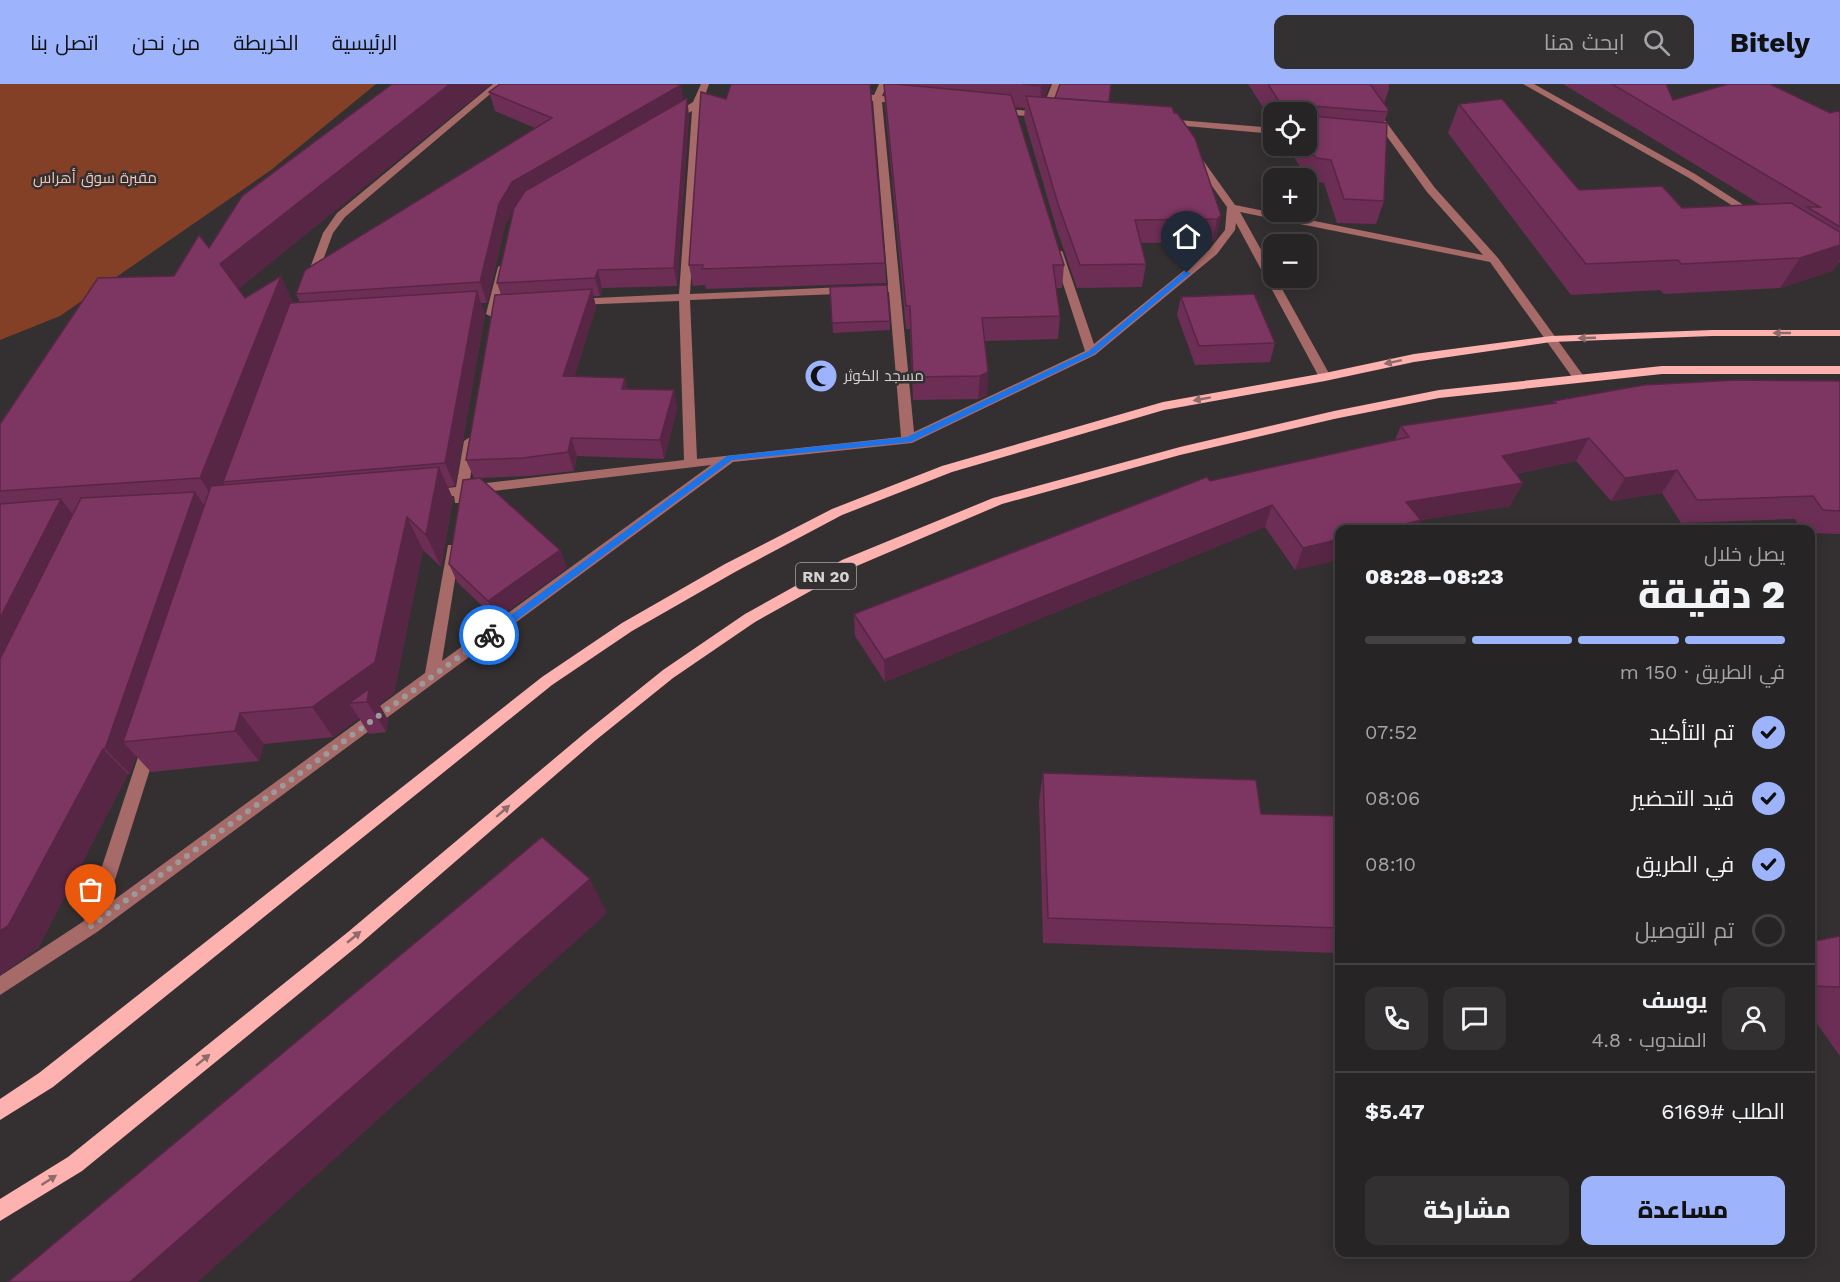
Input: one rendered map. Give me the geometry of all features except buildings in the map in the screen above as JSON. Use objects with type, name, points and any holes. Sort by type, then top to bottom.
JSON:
[{"type":"main road","name":"RN 20","points":[[0,1110],[46,1080],[547,681],[627,627],[730,568],[837,512],[947,469],[1163,406],[1325,377],[1414,358],[1551,339],[1712,333],[1840,333]]},
{"type":"main road","name":"RN 20","points":[[0,1211],[75,1164],[354,938],[591,736],[668,674],[750,618],[848,564],[998,501],[1180,451],[1334,415],[1439,394],[1662,370],[1840,370]]},
{"type":"street","points":[[308,288],[328,233],[341,215],[498,84]]},
{"type":"street","points":[[691,464],[684,296],[697,104],[705,84]]},
{"type":"street","points":[[883,84],[877,98],[908,440]]},
{"type":"street","points":[[1045,115],[1056,84]]},
{"type":"street","points":[[1353,84],[1391,141],[1431,190],[1494,260],[1579,378]]},
{"type":"street","points":[[1527,84],[1692,176],[1761,220]]},
{"type":"street","points":[[843,95],[911,102]]},
{"type":"street","points":[[656,127],[697,104]]},
{"type":"street","points":[[980,109],[1017,118],[1056,116]]},
{"type":"street","points":[[1263,131],[1173,129],[1232,207],[1325,377]]},
{"type":"street","points":[[1232,207],[1494,260]]},
{"type":"street","points":[[414,496],[730,458],[908,440],[1091,352],[1213,252],[1230,230],[1232,207]]},
{"type":"street","points":[[1053,239],[1091,352]]},
{"type":"street","points":[[490,330],[504,260]]},
{"type":"street","points":[[565,303],[895,288]]},
{"type":"street","points":[[458,515],[472,434]]},
{"type":"street","points":[[0,986],[91,926],[730,458]]},
{"type":"street","points":[[432,677],[454,538]]},
{"type":"street","points":[[91,926],[153,736]]},
{"type":"green space","name":"مقبرة سوق أهراس","points":[[0,84],[376,84],[271,170],[60,316],[0,340]]},
{"type":"way so far","points":[[91,926],[489,635]]},
{"type":"place","name":"مسجد الكوثر","points":[[821,376]]},
{"type":"route","points":[[489,635],[730,458],[908,440],[1091,352],[1187,273]]}]
